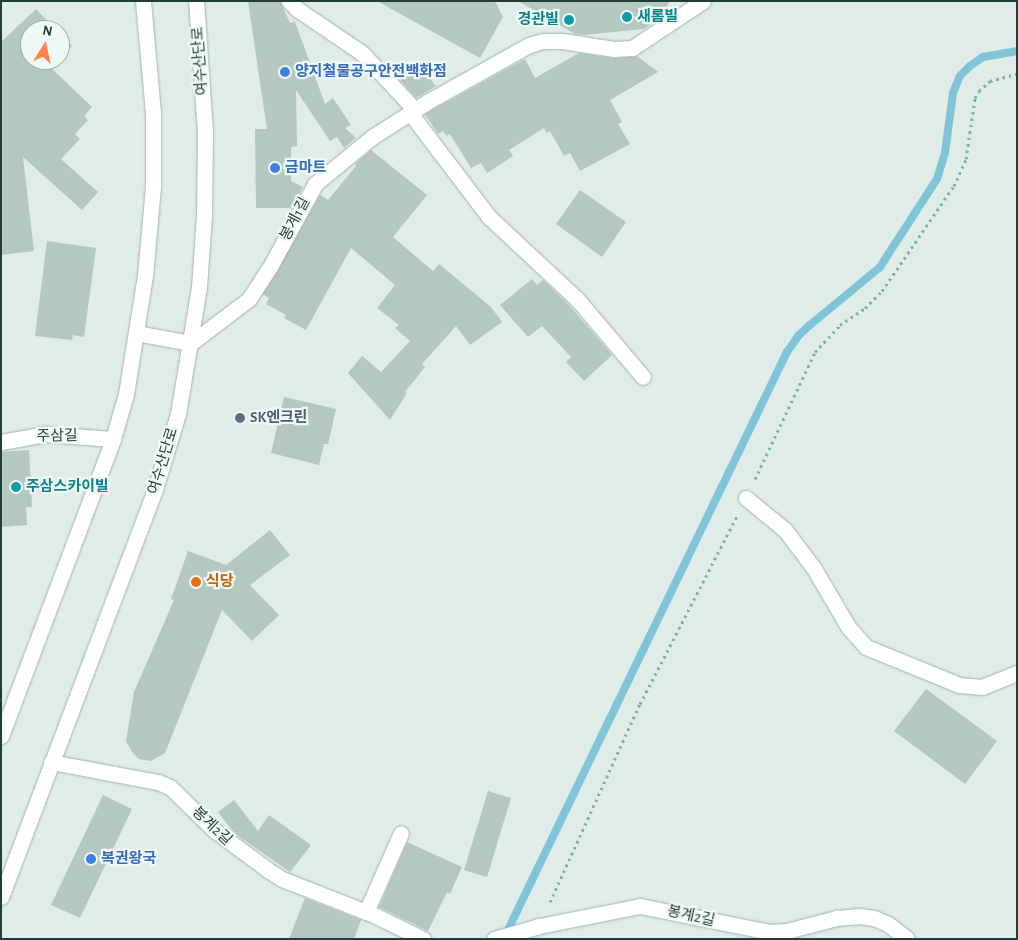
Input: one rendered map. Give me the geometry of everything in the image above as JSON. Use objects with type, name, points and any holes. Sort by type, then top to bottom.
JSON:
[{"type":"street","points":[[1,736],[113,439],[126,394],[151,233],[154,177],[153,113],[143,1]]},
{"type":"street","name":"여수산단로","points":[[1,897],[161,472],[178,414],[199,287],[204,216],[205,132],[196,1]]},
{"type":"street","points":[[290,1],[297,9],[362,53],[412,111],[489,217],[577,299],[643,377]]},
{"type":"street","name":"봉계1길","points":[[191,343],[249,299],[270,267],[315,184],[372,137],[412,111],[529,45],[543,41],[562,41],[614,49],[632,48],[702,1]]},
{"type":"street","points":[[136,333],[191,343]]},
{"type":"street","name":"주삼길","points":[[1,442],[46,434],[113,439]]},
{"type":"street","points":[[746,498],[785,530],[813,567],[849,628],[866,647],[959,686],[982,687],[1017,674]]},
{"type":"street","name":"봉계2길","points":[[51,762],[158,782],[170,787],[214,830],[282,879],[366,912],[422,939]]},
{"type":"street","points":[[366,912],[392,849],[401,833]]},
{"type":"street","name":"봉계2길","points":[[494,939],[528,929],[640,906],[770,932],[787,931],[847,916],[860,916],[874,918],[888,924],[907,939]]},
{"type":"building","points":[[248,1],[280,1],[290,23],[295,22],[325,104],[333,98],[351,125],[345,128],[356,138],[344,148],[337,137],[330,141],[296,90],[297,146],[291,147],[291,181],[303,187],[291,208],[256,208],[255,129],[267,129]]},
{"type":"building","points":[[377,1],[495,1],[503,17],[480,58]]},
{"type":"building","points":[[518,1],[670,1],[660,18],[644,29],[584,35],[575,34]]},
{"type":"building","points":[[36,9],[46,20],[24,20]]},
{"type":"building","points":[[20,24],[20,70],[53,70],[92,107],[84,116],[88,120],[75,134],[80,139],[61,159],[98,192],[82,210],[23,157],[34,251],[1,255],[1,42]]},
{"type":"building","points":[[579,53],[613,58],[637,56],[658,72],[610,100],[622,122],[618,124],[630,144],[580,171],[570,153],[564,156],[550,131],[547,133],[544,128],[509,150],[513,156],[487,173],[481,163],[471,168],[450,134],[446,136],[443,131],[438,134],[425,114],[525,59],[535,78]]},
{"type":"building","points":[[416,62],[436,86],[416,98],[400,80]]},
{"type":"building","points":[[371,150],[427,195],[393,237],[433,271],[439,264],[491,307],[502,322],[470,345],[456,326],[422,364],[425,367],[405,392],[407,393],[390,420],[348,373],[362,356],[381,372],[410,341],[395,328],[399,325],[377,308],[395,285],[351,248],[306,330],[284,318],[286,315],[266,304],[269,298],[263,294],[320,195],[328,200],[356,166],[355,164]]},
{"type":"building","points":[[580,190],[626,222],[602,257],[556,224]]},
{"type":"building","points":[[47,241],[96,248],[84,337],[73,335],[72,340],[35,336]]},
{"type":"building","points":[[532,279],[537,285],[543,280],[569,305],[612,355],[584,381],[566,362],[571,357],[542,326],[528,337],[500,305]]},
{"type":"building","points":[[284,397],[336,409],[328,444],[324,444],[319,465],[271,453]]},
{"type":"building","name":"주삼스카이빌","points":[[29,450],[32,507],[26,507],[27,525],[1,527],[1,452]]},
{"type":"building","points":[[270,530],[290,555],[250,585],[279,615],[252,641],[222,610],[165,753],[151,761],[139,759],[132,752],[126,741],[134,692],[174,600],[171,599],[188,551],[226,565]]},
{"type":"building","points":[[926,689],[997,741],[965,784],[894,731]]},
{"type":"building","points":[[488,791],[511,798],[487,877],[464,870]]},
{"type":"building","points":[[103,795],[132,809],[80,918],[51,905]]},
{"type":"building","points":[[234,800],[258,831],[269,815],[311,845],[290,872],[234,833],[218,812]]},
{"type":"building","points":[[407,842],[462,867],[450,894],[447,892],[428,931],[379,907]]},
{"type":"building","points":[[305,898],[361,920],[354,939],[289,939]]},
{"type":"waterway","points":[[505,936],[787,352],[798,336],[810,325],[880,267],[937,179],[945,153],[953,93],[960,76],[983,57],[1017,51]]},
{"type":"place","name":"새롬빌","points":[[627,17]]},
{"type":"place","name":"경관빌","points":[[569,20]]},
{"type":"place","name":"양지철물공구안전백화점","points":[[285,72]]},
{"type":"place","name":"금마트","points":[[275,168]]},
{"type":"place","name":"SK엔크린","points":[[240,418]]},
{"type":"place","name":"주삼스카이빌","points":[[16,487]]},
{"type":"place","name":"식당","points":[[196,582]]},
{"type":"place","name":"복권왕국","points":[[91,859]]}]
